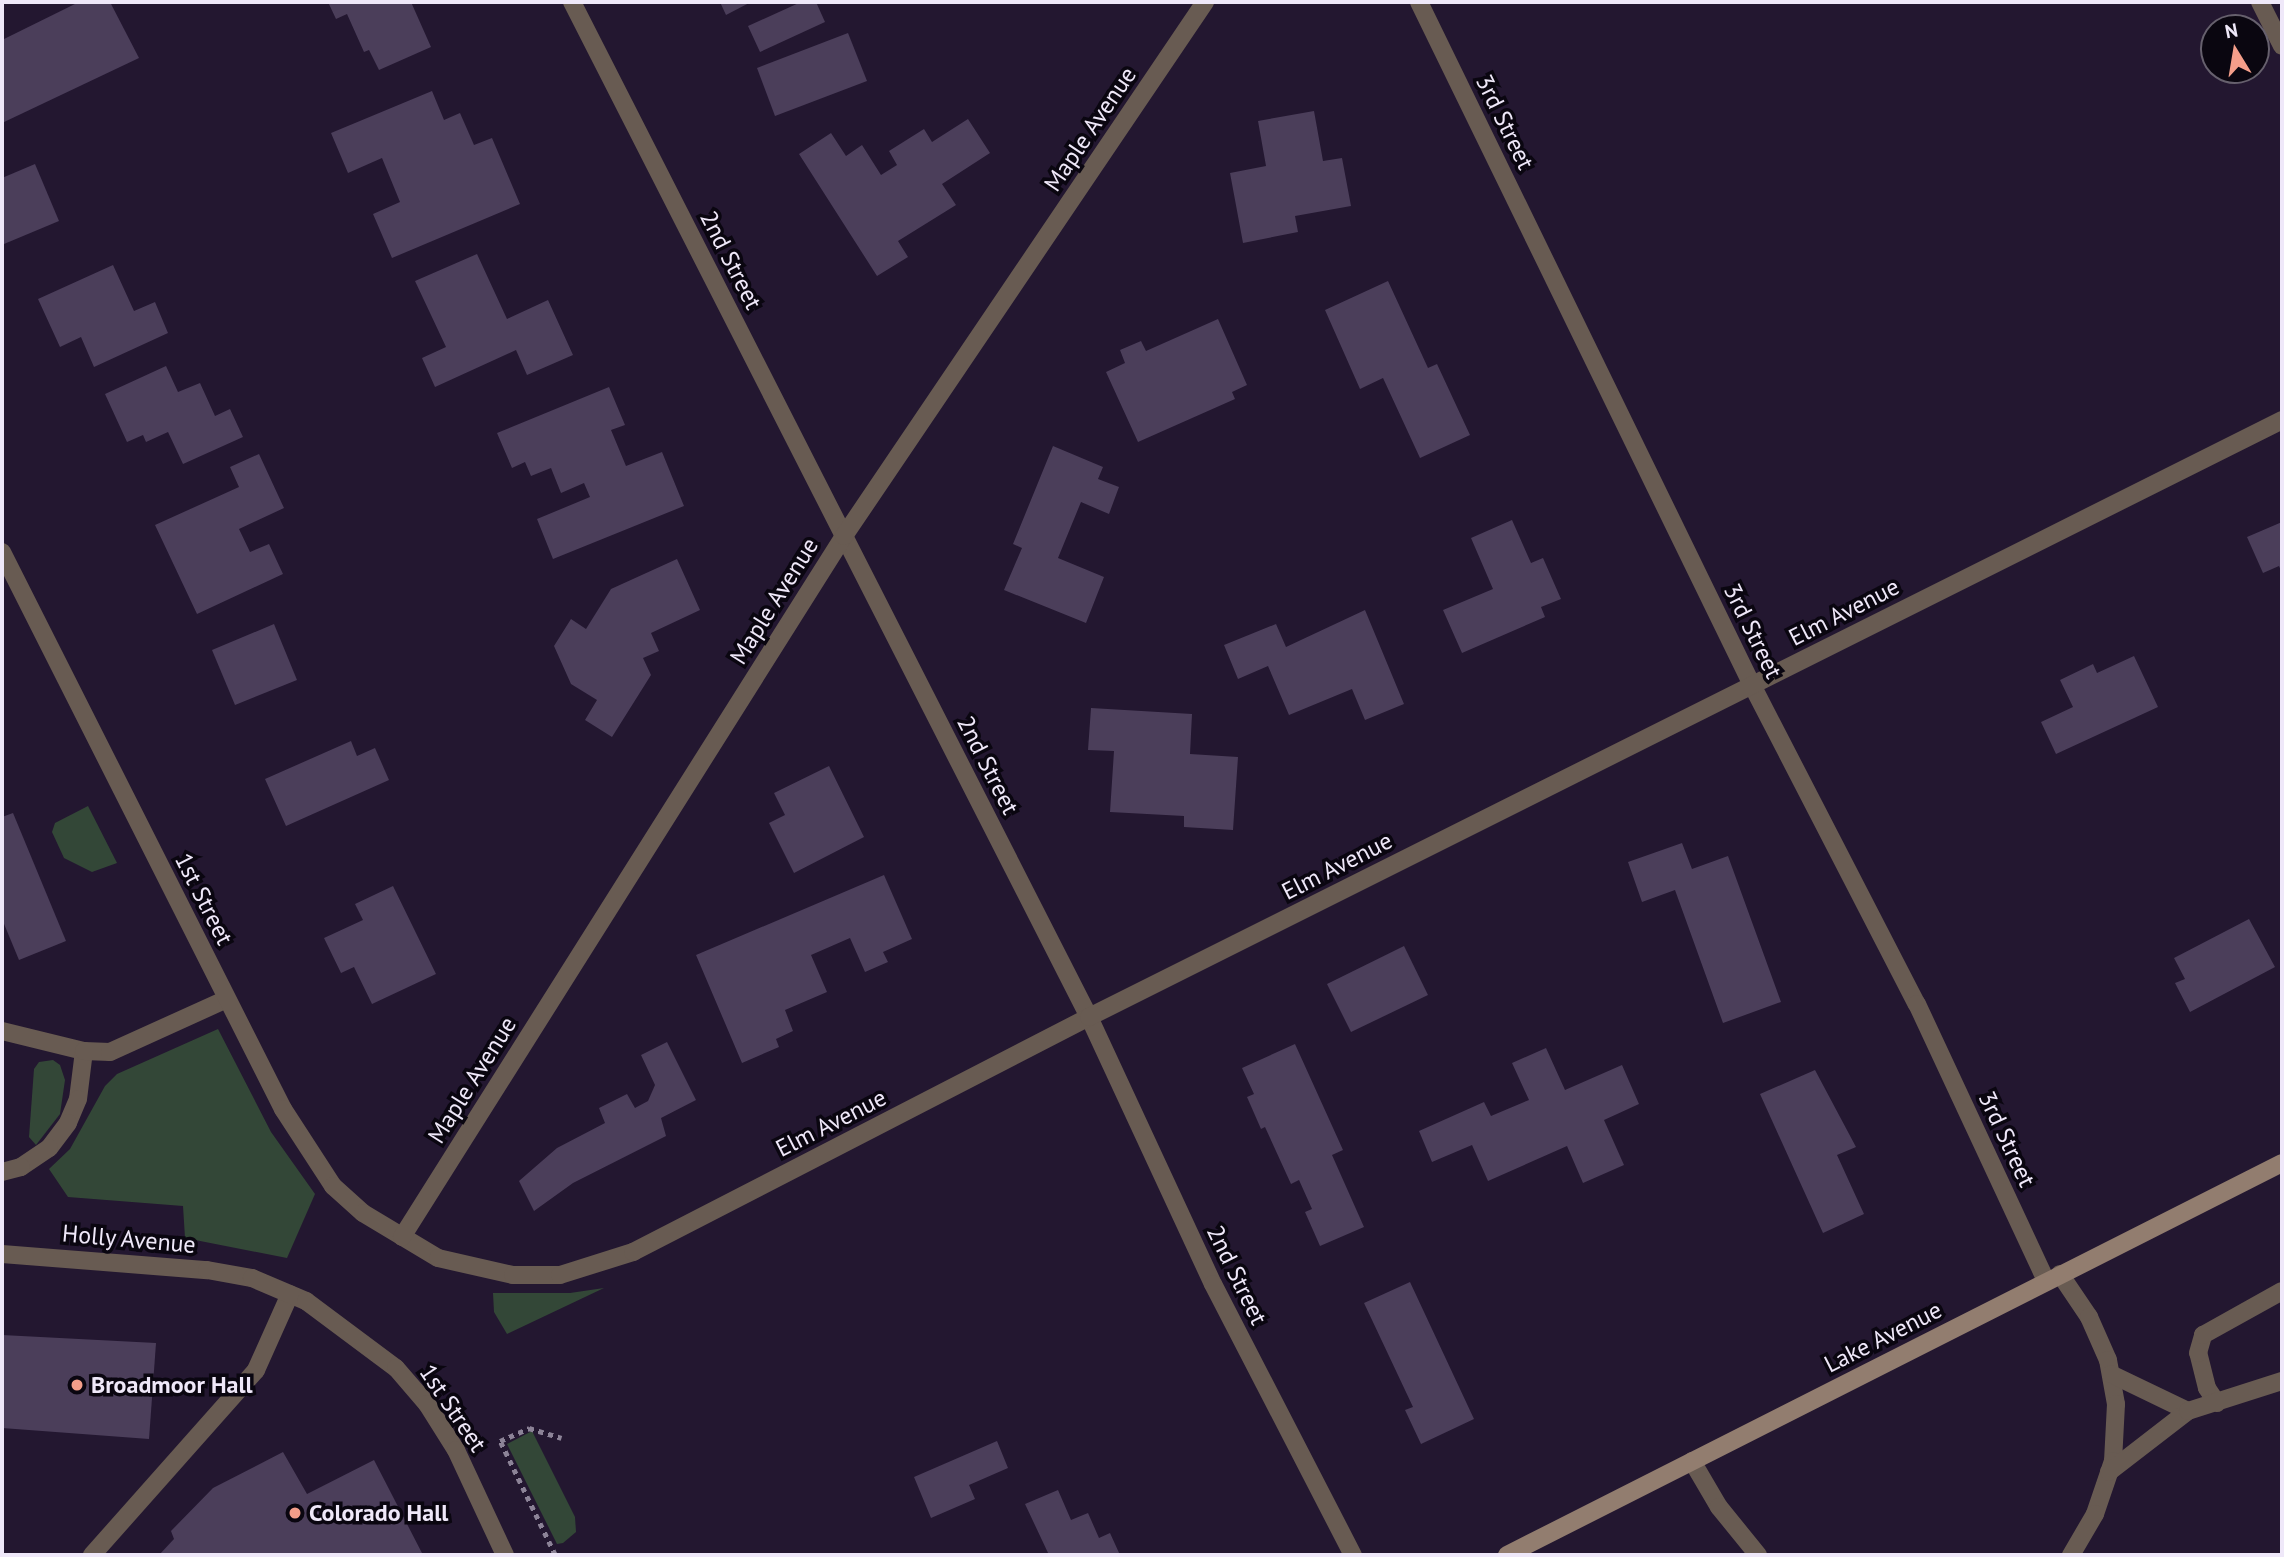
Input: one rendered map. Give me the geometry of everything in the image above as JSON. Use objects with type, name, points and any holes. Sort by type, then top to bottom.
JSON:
[{"type":"main road","name":"Lake Avenue","points":[[1507,1555],[2282,1163]]},
{"type":"street","name":"2nd Street","points":[[572,2],[1089,1017],[1213,1284],[1353,1555]]},
{"type":"street","name":"Maple Avenue","points":[[402,1237],[844,536],[1205,2]]},
{"type":"street","name":"3rd Street","points":[[1419,2],[1752,685],[1917,1004],[2053,1278],[2089,1317],[2111,1374],[2116,1404],[2109,1472],[2095,1514],[2071,1555]]},
{"type":"street","points":[[2260,2],[2282,46]]},
{"type":"street","name":"Elm Avenue","points":[[402,1237],[438,1258],[513,1275],[560,1275],[600,1266],[1089,1017],[2282,420]]},
{"type":"street","name":"1st Street","points":[[2,552],[227,999],[309,1154],[333,1186],[363,1213],[402,1237]]},
{"type":"street","points":[[2,1031],[84,1051],[110,1052],[227,999]]},
{"type":"street","points":[[2,1172],[21,1167],[49,1148],[68,1123],[78,1099],[84,1051]]},
{"type":"street","name":"Holly Avenue","points":[[2,1254],[162,1263],[251,1279]]},
{"type":"street","name":"1st Street","points":[[251,1279],[290,1294],[363,1341],[396,1368],[427,1404],[456,1450],[505,1555]]},
{"type":"street","points":[[2217,1403],[2207,1388],[2198,1353],[2203,1335],[2282,1291]]},
{"type":"street","points":[[92,1555],[256,1370],[290,1294]]},
{"type":"street","points":[[2111,1374],[2188,1412]]},
{"type":"street","points":[[2109,1472],[2188,1412],[2282,1381]]},
{"type":"street","points":[[1692,1461],[1719,1507],[1758,1555]]},
{"type":"path","points":[[555,1555],[500,1441],[529,1428],[562,1438]]},
{"type":"green space","points":[[88,806],[117,863],[92,872],[64,858],[52,832],[55,823]]},
{"type":"green space","points":[[218,1029],[271,1132],[315,1194],[287,1258],[185,1238],[183,1206],[68,1197],[49,1169],[70,1149],[105,1086],[117,1074]]},
{"type":"green space","points":[[53,1060],[60,1065],[65,1080],[60,1114],[36,1145],[29,1137],[34,1069],[39,1062]]},
{"type":"green space","points":[[604,1288],[507,1334],[494,1312],[493,1293],[570,1293]]},
{"type":"green space","points":[[532,1431],[575,1517],[576,1532],[563,1543],[557,1544],[507,1444]]},
{"type":"building","points":[[79,2],[110,2],[139,58],[2,123],[2,40]]},
{"type":"building","points":[[328,2],[411,2],[431,47],[379,70],[369,50],[364,52],[347,14],[336,19]]},
{"type":"building","points":[[720,2],[751,2],[726,15]]},
{"type":"building","points":[[801,2],[816,2],[825,22],[760,52],[748,26]]},
{"type":"building","points":[[848,33],[867,81],[775,116],[757,68]]},
{"type":"building","points":[[432,91],[444,120],[460,113],[474,145],[492,138],[520,204],[392,258],[373,214],[400,202],[382,158],[348,173],[331,133]]},
{"type":"building","points":[[1314,111],[1323,161],[1342,158],[1351,206],[1295,216],[1298,232],[1243,243],[1230,173],[1266,166],[1258,121]]},
{"type":"building","points":[[968,119],[990,153],[942,184],[956,205],[898,241],[908,257],[877,276],[799,154],[831,133],[846,156],[862,145],[881,175],[897,165],[889,151],[924,129],[932,142]]},
{"type":"building","points":[[35,164],[59,221],[4,244],[2,178]]},
{"type":"building","points":[[477,254],[507,319],[548,300],[573,355],[527,375],[516,350],[435,387],[422,358],[446,347],[415,281]]},
{"type":"building","points":[[113,265],[134,311],[155,302],[168,333],[94,367],[81,337],[60,347],[38,299]]},
{"type":"building","points":[[1388,281],[1428,368],[1437,364],[1470,435],[1420,458],[1383,378],[1360,389],[1325,310]]},
{"type":"building","points":[[1218,319],[1247,385],[1232,392],[1235,399],[1138,442],[1106,372],[1125,363],[1120,350],[1141,341],[1146,351]]},
{"type":"building","points":[[166,366],[178,392],[200,383],[215,416],[230,409],[243,437],[183,464],[168,432],[146,442],[143,435],[127,442],[105,394]]},
{"type":"building","points":[[609,387],[625,425],[611,430],[626,466],[662,452],[684,506],[553,559],[537,519],[590,497],[584,483],[561,493],[551,468],[531,476],[525,462],[512,468],[497,433]]},
{"type":"building","points":[[1053,446],[1103,467],[1098,479],[1119,487],[1109,514],[1081,502],[1058,558],[1104,577],[1086,623],[1004,590],[1022,548],[1013,544]]},
{"type":"building","points":[[259,454],[284,508],[239,529],[250,552],[269,544],[283,574],[197,614],[155,525],[239,487],[230,467]]},
{"type":"building","points":[[1512,520],[1531,563],[1543,558],[1561,599],[1541,607],[1545,617],[1462,653],[1443,610],[1493,589],[1471,538]]},
{"type":"building","points":[[2282,522],[2282,573],[2279,566],[2263,573],[2247,537]]},
{"type":"building","points":[[677,559],[700,610],[651,633],[659,651],[643,658],[651,675],[612,737],[585,720],[597,700],[571,684],[554,646],[571,619],[586,629],[611,589]]},
{"type":"building","points":[[1365,610],[1404,704],[1365,720],[1352,689],[1289,715],[1268,666],[1238,679],[1224,645],[1276,624],[1286,647]]},
{"type":"building","points":[[274,624],[297,680],[235,705],[212,650]]},
{"type":"building","points":[[2134,656],[2158,707],[2056,754],[2041,722],[2073,707],[2060,680],[2093,664],[2097,673]]},
{"type":"building","points":[[1091,708],[1192,714],[1190,754],[1238,757],[1233,830],[1184,827],[1184,816],[1110,812],[1114,751],[1088,750]]},
{"type":"building","points":[[351,741],[357,756],[375,748],[389,780],[286,826],[265,779]]},
{"type":"building","points":[[829,766],[864,837],[794,873],[769,823],[785,815],[774,793]]},
{"type":"building","points":[[13,813],[66,941],[19,960],[2,919],[2,817]]},
{"type":"building","points":[[1682,843],[1692,869],[1728,856],[1781,1002],[1723,1023],[1675,890],[1642,902],[1628,862]]},
{"type":"building","points":[[884,875],[912,939],[883,952],[888,962],[865,972],[850,938],[811,955],[827,992],[785,1010],[793,1031],[776,1039],[779,1047],[742,1063],[696,955]]},
{"type":"building","points":[[393,886],[436,974],[372,1004],[354,967],[341,973],[324,938],[363,920],[355,904]]},
{"type":"building","points":[[2249,919],[2275,967],[2190,1012],[2175,983],[2185,979],[2174,958]]},
{"type":"building","points":[[1404,946],[1428,995],[1351,1032],[1327,984]]},
{"type":"building","points":[[667,1042],[696,1100],[661,1118],[666,1136],[573,1183],[534,1211],[519,1181],[557,1148],[605,1123],[599,1108],[627,1094],[635,1108],[648,1101],[655,1085],[641,1055]]},
{"type":"building","points":[[1295,1044],[1343,1150],[1332,1155],[1364,1227],[1320,1246],[1305,1212],[1312,1209],[1299,1180],[1291,1184],[1265,1127],[1261,1129],[1247,1097],[1254,1094],[1242,1068]]},
{"type":"building","points":[[1546,1048],[1565,1090],[1622,1065],[1639,1104],[1604,1120],[1624,1165],[1583,1183],[1567,1146],[1488,1181],[1472,1145],[1432,1162],[1419,1131],[1484,1102],[1491,1116],[1529,1100],[1512,1063]]},
{"type":"building","points":[[1815,1070],[1856,1147],[1837,1155],[1864,1214],[1823,1233],[1760,1094]]},
{"type":"building","points":[[1410,1282],[1474,1419],[1421,1444],[1405,1410],[1413,1407],[1364,1303]]},
{"type":"building","name":"Broadmoor Hall","points":[[2,1335],[156,1343],[149,1439],[2,1428]]},
{"type":"building","points":[[997,1441],[1008,1468],[969,1485],[975,1499],[931,1518],[914,1477]]},
{"type":"building","name":"Colorado Hall","points":[[283,1452],[307,1494],[374,1460],[423,1555],[159,1555],[174,1539],[171,1531],[213,1488]]},
{"type":"building","points":[[1058,1490],[1071,1520],[1088,1513],[1099,1538],[1110,1533],[1120,1555],[1049,1555],[1025,1504]]},
{"type":"place","name":"Broadmoor Hall","points":[[77,1385]]},
{"type":"place","name":"Colorado Hall","points":[[295,1513]]}]
